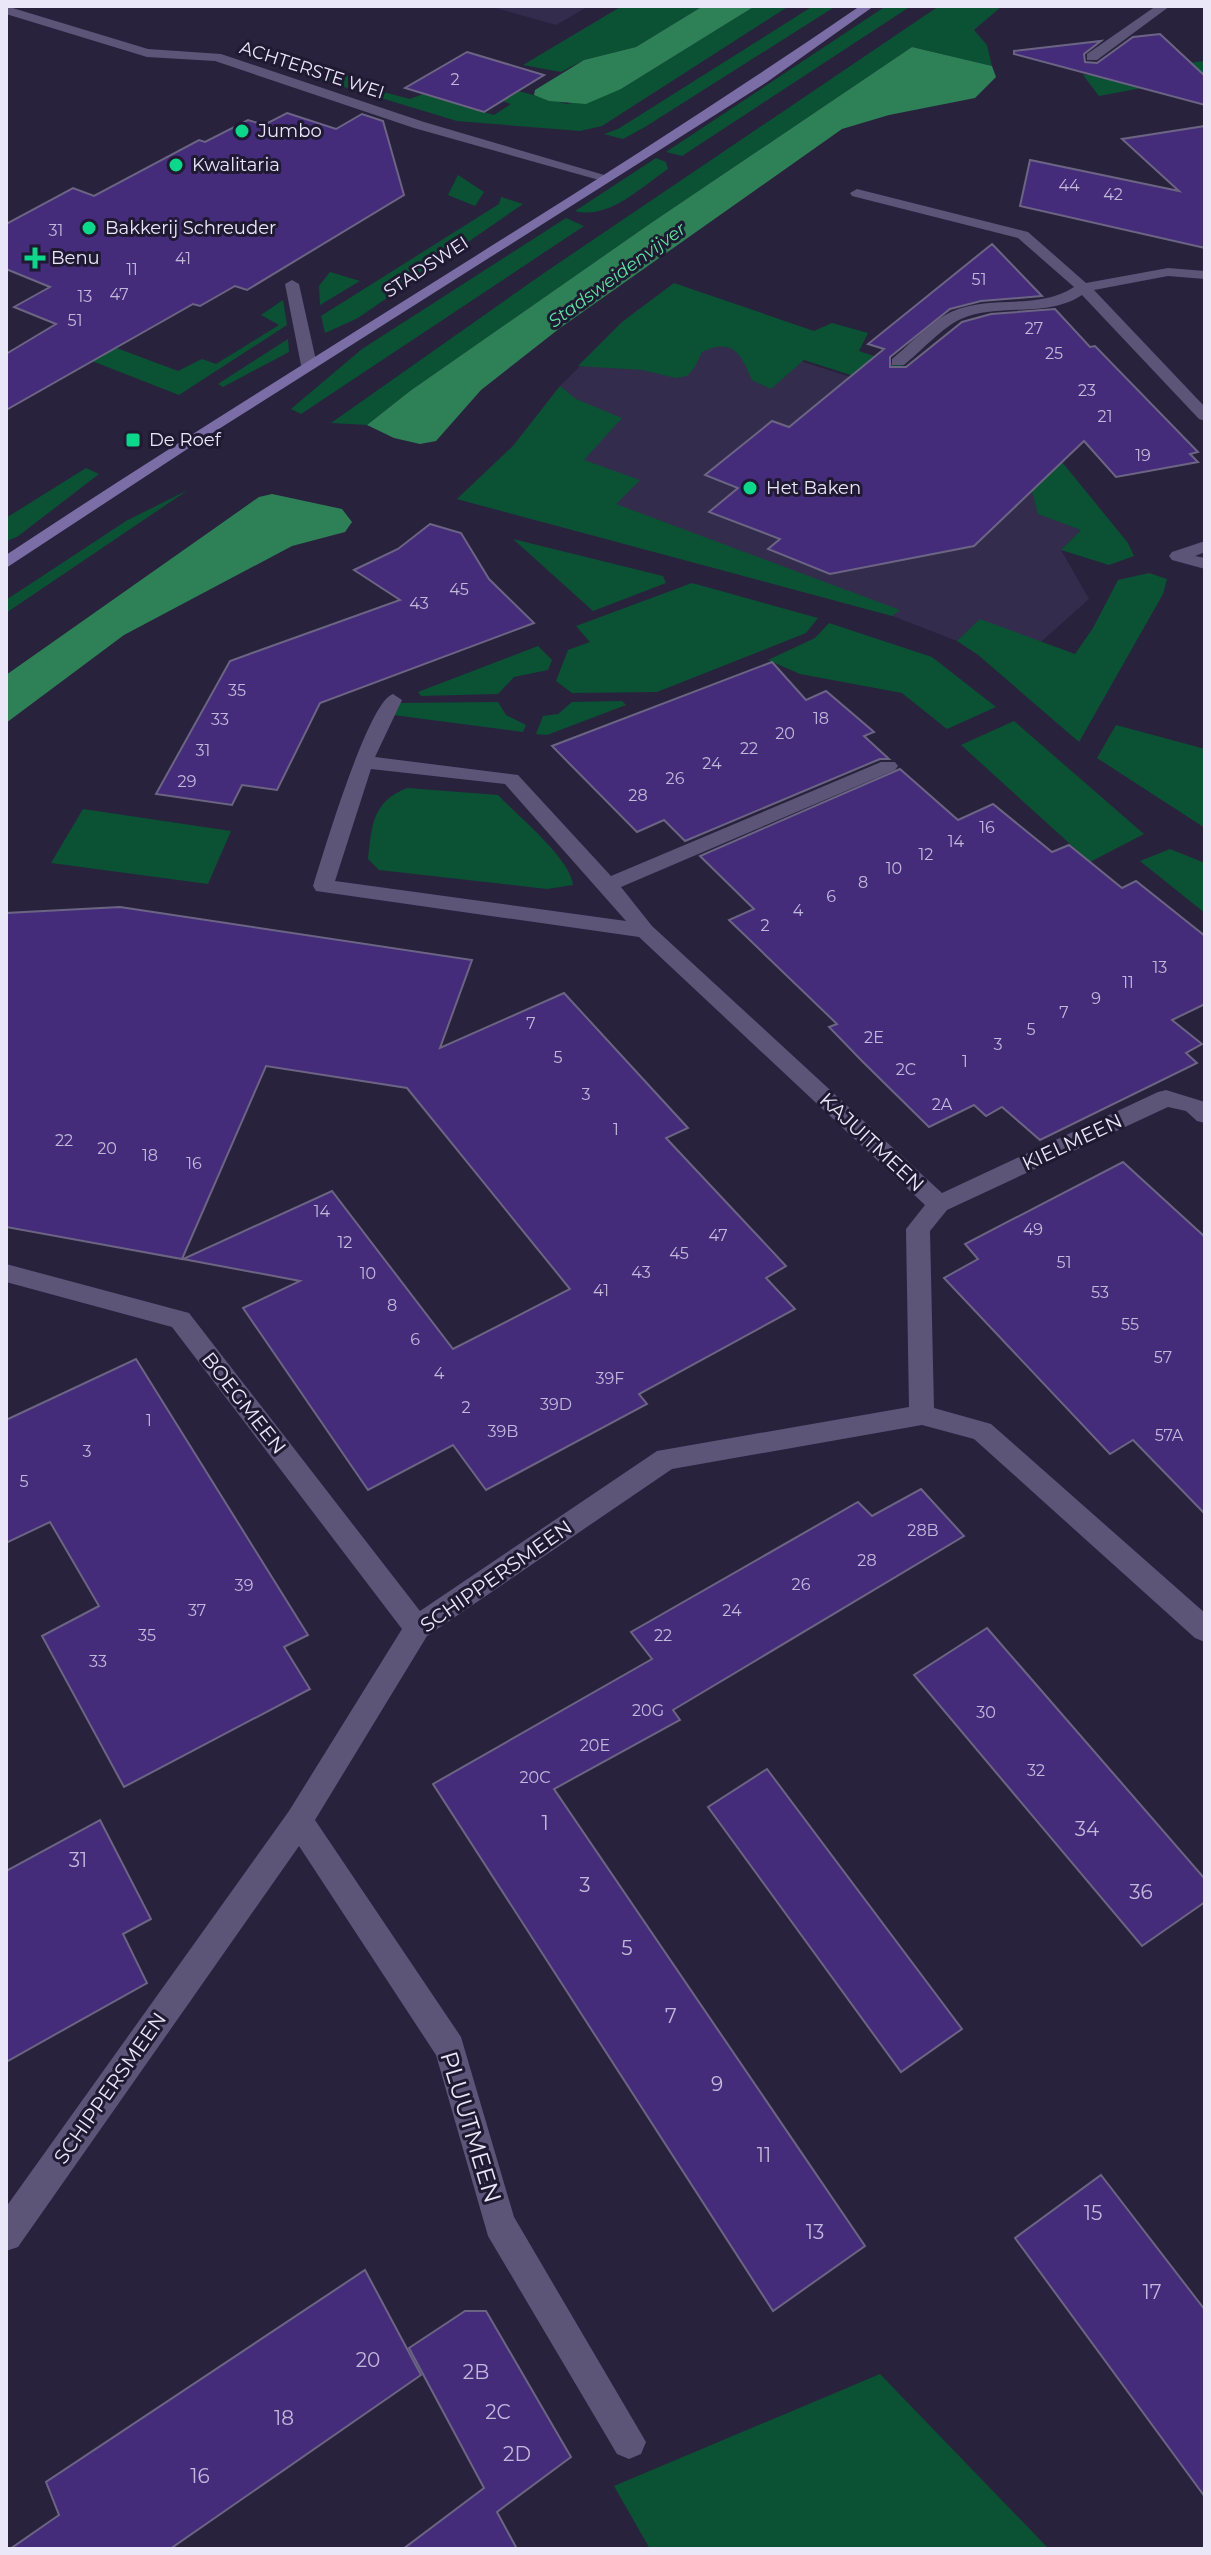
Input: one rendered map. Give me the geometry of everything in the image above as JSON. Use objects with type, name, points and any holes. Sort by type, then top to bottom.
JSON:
[{"type":"street","name":"STADSWEI","points":[[6,563],[309,365],[762,79],[868,6]]},
{"type":"street","points":[[1092,57],[1164,6]]},
{"type":"street","name":"ACHTERSTE WEI","points":[[6,10],[147,53],[216,57],[419,125],[604,177]]},
{"type":"street","points":[[857,193],[1023,235],[1083,288],[1205,416]]},
{"type":"street","points":[[898,362],[956,315],[1066,299],[1083,288],[1168,272],[1205,275]]},
{"type":"street","points":[[292,284],[309,365]]},
{"type":"street","points":[[1205,546],[1178,556],[1205,564]]},
{"type":"street","points":[[393,700],[371,741],[323,886],[645,931]]},
{"type":"street","name":"KAJUITMEEN","points":[[365,762],[511,779],[608,885],[645,931],[939,1204],[918,1229],[922,1415]]},
{"type":"street","points":[[608,885],[888,766]]},
{"type":"street","name":"KIELMEEN","points":[[939,1204],[1166,1098],[1193,1104],[1205,1115]]},
{"type":"street","name":"BOEGMEEN","points":[[6,1273],[180,1320],[417,1628]]},
{"type":"street","name":"SCHIPPERSMEEN","points":[[6,2235],[299,1821],[417,1628],[666,1459],[922,1415],[982,1431],[1205,1630]]},
{"type":"street","name":"PLUUTMEEN","points":[[299,1821],[450,2048],[500,2224],[629,2442]]},
{"type":"shaded area","points":[[489,6],[589,6],[556,25]]},
{"type":"shaded area","points":[[622,6],[703,6],[636,47],[584,60],[561,72],[523,65]]},
{"type":"shaded area","points":[[755,6],[789,6],[602,126],[580,131],[457,121],[318,79],[329,70],[377,84],[372,89],[410,99],[423,94],[494,115],[511,104],[503,101],[518,91],[567,104],[621,89]]},
{"type":"shaded area","points":[[813,6],[836,6],[645,127],[623,139],[604,134],[618,129]]},
{"type":"shaded area","points":[[886,6],[911,6],[682,156],[666,152]]},
{"type":"shaded area","points":[[939,6],[1002,6],[974,30],[987,45],[992,66],[912,47],[651,223],[410,391],[367,425],[331,423],[544,273]]},
{"type":"shaded area","points":[[1205,61],[1205,76],[1099,96],[1083,75]]},
{"type":"shaded area","points":[[656,158],[666,162],[668,169],[636,193],[600,211],[575,211]]},
{"type":"shaded area","points":[[458,175],[484,192],[475,206],[448,195]]},
{"type":"shaded area","points":[[501,197],[523,204],[358,318],[325,333],[321,316],[499,204]]},
{"type":"shaded area","points":[[566,218],[584,226],[301,414],[291,409],[362,349]]},
{"type":"shaded area","points":[[330,272],[360,281],[320,305],[319,286]]},
{"type":"shaded area","points":[[674,283],[814,331],[832,323],[868,333],[859,351],[1014,403],[1128,543],[1134,556],[1109,565],[1061,550],[1081,530],[1038,514],[1028,476],[857,377],[804,360],[771,389],[752,380],[740,356],[722,347],[702,352],[687,376],[676,378],[642,370],[578,366],[622,322]]},
{"type":"shaded area","points":[[283,300],[287,325],[179,395],[92,361],[114,347],[178,371],[202,359],[216,364],[279,325],[261,315]]},
{"type":"shaded area","name":"Het Baken","points":[[638,309],[981,419],[1028,476],[1081,530],[1061,550],[1089,599],[1016,664],[977,654],[957,641],[890,615],[457,499],[513,446],[560,386]]},
{"type":"shaded area","points":[[288,339],[289,352],[223,387],[218,384]]},
{"type":"shaded area","points":[[560,386],[576,399],[622,418],[584,460],[640,480],[616,504],[900,610],[892,616],[457,499],[513,446]]},
{"type":"shaded area","points":[[86,468],[99,474],[17,537],[6,541],[6,518]]},
{"type":"shaded area","points":[[188,490],[6,613],[6,600],[126,521]]},
{"type":"shaded area","points":[[513,539],[663,576],[666,583],[593,611]]},
{"type":"shaded area","points":[[1149,573],[1167,579],[1163,594],[1079,742],[977,654],[957,641],[980,619],[1075,654],[1093,628],[1118,580]]},
{"type":"shaded area","points":[[692,583],[818,618],[806,633],[657,692],[572,693],[556,681],[568,650],[590,642],[576,626]]},
{"type":"shaded area","points":[[829,623],[932,657],[996,707],[947,729],[902,693],[800,674],[768,660],[815,638]]},
{"type":"shaded area","points":[[538,646],[552,660],[548,670],[514,677],[498,694],[421,696],[418,692]]},
{"type":"shaded area","points":[[622,701],[626,705],[547,735],[536,734],[543,716],[558,714],[572,702]]},
{"type":"shaded area","points":[[498,702],[506,715],[526,725],[523,732],[393,715],[399,703]]},
{"type":"shaded area","points":[[1014,721],[1144,834],[1090,862],[961,745]]},
{"type":"shaded area","points":[[1116,725],[1205,749],[1205,828],[1097,758]]},
{"type":"shaded area","points":[[407,788],[498,795],[553,850],[570,874],[573,885],[547,889],[379,870],[368,859],[376,816],[387,800]]},
{"type":"shaded area","points":[[83,809],[231,831],[208,884],[51,863]]},
{"type":"shaded area","points":[[1170,849],[1205,863],[1205,913],[1140,861]]},
{"type":"shaded area","points":[[880,2374],[1049,2549],[650,2549],[614,2486]]},
{"type":"water","points":[[703,6],[755,6],[621,89],[586,104],[549,101],[534,95],[535,90],[584,60],[636,47]]},
{"type":"water","name":"Stadsweidenvijver","points":[[912,47],[992,66],[996,77],[975,98],[889,115],[842,129],[560,328],[481,390],[436,441],[420,444],[394,438],[367,425],[410,391],[651,223]]},
{"type":"water","points":[[272,494],[342,509],[352,522],[345,532],[292,546],[124,635],[6,723],[6,675],[259,497]]},
{"type":"building","points":[[1160,34],[1205,76],[1205,105],[1014,54],[1014,51],[1101,41],[1084,54],[1085,62],[1097,63],[1133,37]]},
{"type":"building","points":[[467,52],[544,75],[484,112],[405,88]]},
{"type":"building","points":[[287,113],[336,129],[362,114],[383,121],[404,195],[247,290],[235,286],[200,306],[193,304],[6,410],[6,354],[56,324],[14,307],[50,287],[6,269],[6,224],[73,188],[94,196],[199,140],[205,142],[248,120],[264,125]]},
{"type":"building","points":[[1205,126],[1205,248],[1020,206],[1030,160],[1179,191],[1122,139]]},
{"type":"building","points":[[992,244],[1042,296],[981,301],[950,309],[890,357],[890,367],[906,367],[962,322],[991,314],[1055,309],[1198,452],[1190,454],[1198,462],[1116,477],[1084,441],[974,546],[830,574],[768,549],[780,539],[709,512],[738,488],[705,475],[772,421],[789,427],[884,349],[868,344]]},
{"type":"building","points":[[430,524],[461,533],[489,579],[534,623],[320,703],[277,790],[242,785],[232,805],[156,794],[230,661],[400,600],[354,570],[398,549]]},
{"type":"building","points":[[772,662],[806,700],[826,691],[874,732],[864,736],[889,759],[880,759],[685,841],[664,820],[637,832],[552,746]]},
{"type":"building","points":[[900,769],[958,820],[993,804],[1052,852],[1069,845],[1122,888],[1136,881],[1205,936],[1205,1004],[1172,1020],[1202,1044],[1186,1053],[1197,1063],[1040,1140],[1002,1107],[986,1116],[974,1105],[929,1127],[862,1061],[829,1027],[837,1024],[729,920],[754,909],[700,856]]},
{"type":"building","points":[[120,907],[472,960],[440,1048],[564,993],[688,1128],[666,1138],[786,1266],[766,1278],[795,1309],[639,1394],[647,1404],[486,1490],[453,1445],[368,1490],[243,1308],[300,1281],[183,1259],[332,1191],[453,1349],[570,1289],[407,1088],[266,1066],[182,1259],[6,1227],[6,913]]},
{"type":"building","points":[[1123,1162],[1205,1237],[1205,1514],[1133,1440],[1110,1454],[944,1278],[978,1259],[965,1244]]},
{"type":"building","points":[[136,1359],[308,1635],[284,1647],[310,1689],[124,1787],[42,1636],[99,1606],[50,1522],[6,1543],[6,1420]]},
{"type":"building","points":[[921,1489],[964,1536],[673,1710],[680,1720],[554,1789],[865,2246],[773,2311],[433,1784],[652,1659],[631,1632],[858,1502],[872,1516]]},
{"type":"building","points":[[987,1628],[1205,1879],[1205,1902],[1142,1946],[914,1675]]},
{"type":"building","points":[[767,1769],[962,2029],[901,2072],[708,1807]]},
{"type":"building","points":[[100,1820],[151,1919],[123,1934],[147,1983],[6,2062],[6,1871]]},
{"type":"building","points":[[1101,2175],[1205,2310],[1205,2497],[1015,2238]]},
{"type":"building","points":[[365,2270],[421,2375],[170,2549],[10,2549],[59,2515],[46,2482]]},
{"type":"building","points":[[465,2311],[486,2311],[571,2457],[497,2512],[517,2549],[403,2549],[484,2488],[409,2348]]},
{"type":"place","name":"Jumbo","points":[[242,131]]},
{"type":"place","name":"Kwalitaria","points":[[176,165]]},
{"type":"place","name":"Bakkerij Schreuder","points":[[89,228]]},
{"type":"place","name":"Benu","points":[[35,258]]},
{"type":"place","name":"De Roef","points":[[133,440]]},
{"type":"place","name":"Het Baken","points":[[750,488]]}]
